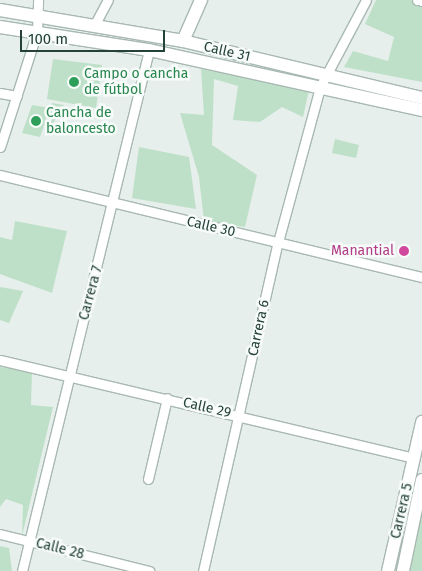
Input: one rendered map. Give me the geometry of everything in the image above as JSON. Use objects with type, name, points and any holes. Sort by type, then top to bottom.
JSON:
[{"type":"main road","points":[[149,50],[184,41],[201,0]]},
{"type":"main road","name":"Calle 31","points":[[0,10],[95,24],[184,41],[422,110]]},
{"type":"main road","name":"Calle 31","points":[[0,27],[149,50],[422,98]]},
{"type":"main road","name":"Carrera 5","points":[[388,571],[422,422]]},
{"type":"main road","name":"Carrera 5","points":[[403,571],[422,480]]},
{"type":"street","points":[[0,147],[36,32],[39,16],[38,0]]},
{"type":"street","points":[[95,24],[108,0]]},
{"type":"street","name":"Carrera 6","points":[[203,571],[278,242],[323,81],[366,0]]},
{"type":"street","points":[[416,0],[422,1]]},
{"type":"street","name":"Carrera 7","points":[[22,571],[68,375],[115,205],[149,50]]},
{"type":"street","points":[[0,93],[17,96]]},
{"type":"street","name":"Calle 30","points":[[0,175],[115,205],[422,277]]},
{"type":"street","name":"Calle 29","points":[[0,360],[240,415],[414,458]]},
{"type":"street","points":[[148,479],[167,398]]},
{"type":"street","name":"Calle 28","points":[[0,534],[150,571]]},
{"type":"green space","points":[[376,0],[422,0],[422,82],[344,67],[353,51],[388,61],[394,37],[365,24]]},
{"type":"green space","name":"Campo o cancha de fútbol","points":[[53,59],[102,65],[96,108],[47,99]]},
{"type":"green space","points":[[201,69],[309,90],[303,117],[282,107],[260,122],[233,120],[238,86],[214,79],[212,145],[257,175],[245,227],[204,221],[199,177],[180,113],[204,115]]},
{"type":"green space","points":[[52,103],[64,105],[52,125],[47,121]]},
{"type":"green space","name":"Cancha de baloncesto","points":[[32,105],[50,108],[40,137],[22,133]]},
{"type":"green space","points":[[335,139],[359,145],[356,158],[332,153]]},
{"type":"green space","points":[[139,147],[189,157],[196,209],[132,198]]},
{"type":"green space","points":[[15,221],[67,231],[52,293],[0,274],[0,237],[12,240]]},
{"type":"green space","points":[[0,287],[23,291],[9,323],[0,320]]},
{"type":"green space","points":[[0,367],[32,371],[31,405],[53,407],[22,536],[23,505],[6,499],[0,507]]},
{"type":"green space","points":[[422,497],[422,571],[407,571]]},
{"type":"green space","points":[[0,546],[9,548],[12,571],[0,571]]},
{"type":"place","name":"Campo o cancha de fútbol","points":[[74,82]]},
{"type":"place","name":"Cancha de baloncesto","points":[[36,121]]},
{"type":"place","name":"Manantial","points":[[404,251]]}]
